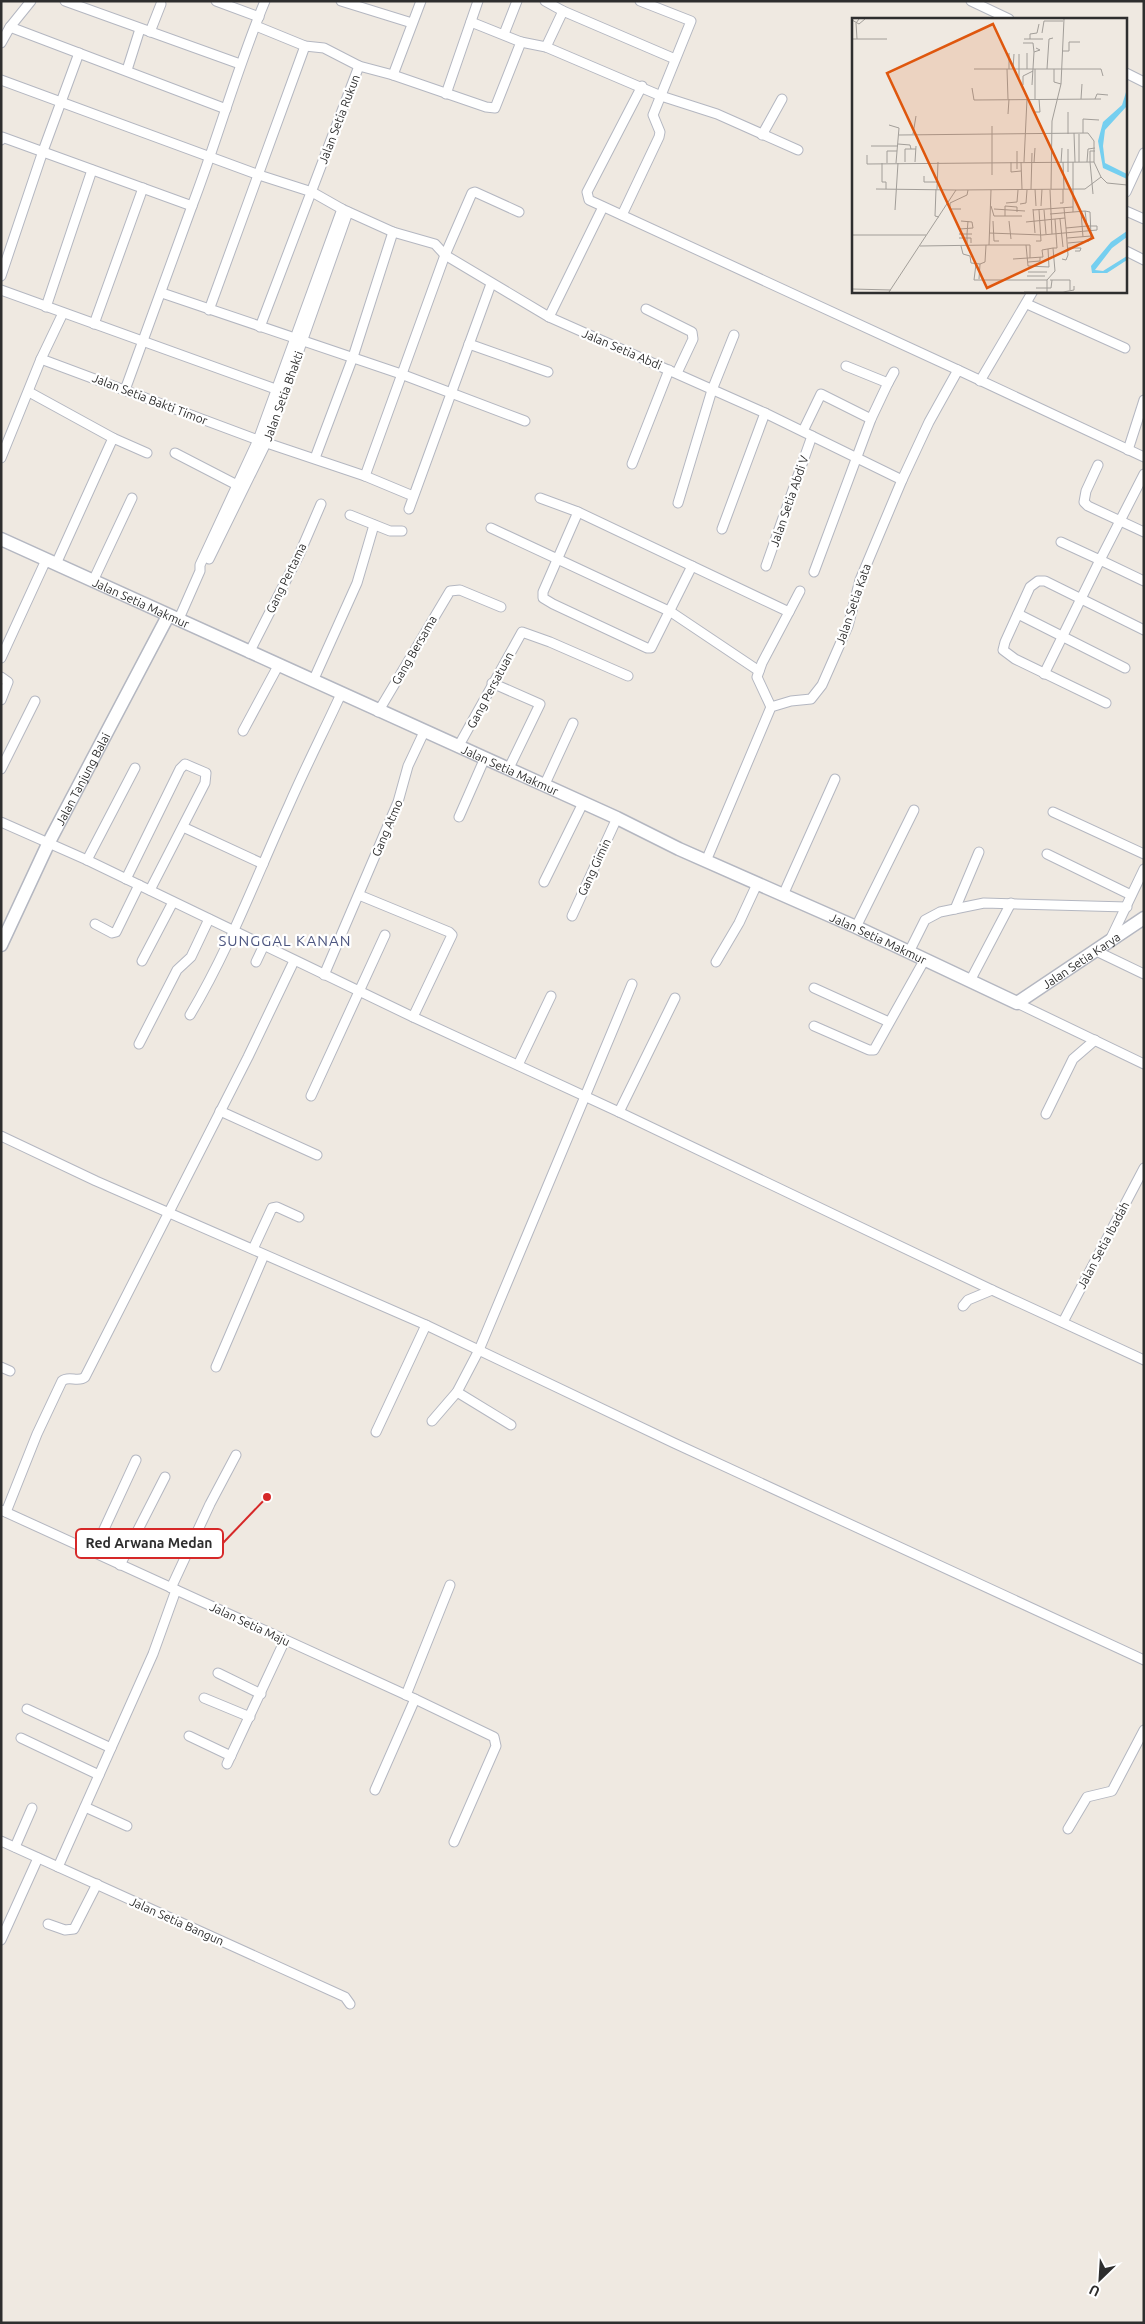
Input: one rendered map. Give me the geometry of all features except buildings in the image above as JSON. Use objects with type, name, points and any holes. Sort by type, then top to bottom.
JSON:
[{"type":"main road","name":"Jalan Setia Makmur","points":[[2,540],[484,760],[617,818],[706,861],[856,927],[1017,1003]]},
{"type":"main road","name":"Jalan Tanjung Balai","points":[[1,945],[48,842],[173,619]]},
{"type":"main road","name":"Jalan Setia Karya","points":[[1017,1003],[1111,938],[1144,918]]},
{"type":"street","points":[[1,43],[10,27],[31,1]]},
{"type":"street","points":[[65,1],[240,64]]},
{"type":"street","name":"Jalan Setia Rukun","points":[[216,1],[304,46],[324,48],[359,66],[260,327]]},
{"type":"street","points":[[124,390],[162,293],[210,157],[240,64],[266,1]]},
{"type":"street","points":[[341,1],[412,23]]},
{"type":"street","points":[[393,75],[421,1]]},
{"type":"street","points":[[446,94],[478,1]]},
{"type":"street","points":[[504,34],[517,1]]},
{"type":"street","points":[[545,1],[563,12],[676,59]]},
{"type":"street","points":[[622,215],[659,137],[660,132],[653,115],[691,21],[640,1]]},
{"type":"street","points":[[971,1],[1007,18]]},
{"type":"street","points":[[150,32],[161,4]]},
{"type":"street","points":[[546,47],[563,12]]},
{"type":"street","points":[[471,22],[521,42],[546,47],[642,86],[661,96],[717,114],[798,150]]},
{"type":"street","points":[[10,27],[226,109]]},
{"type":"street","points":[[127,70],[140,29]]},
{"type":"street","points":[[359,66],[495,108],[521,42]]},
{"type":"street","points":[[209,310],[259,176],[304,46]]},
{"type":"street","points":[[1,276],[43,151],[79,53]]},
{"type":"street","points":[[1128,74],[1144,82]]},
{"type":"street","name":"Jalan Setia Abdi","points":[[1,80],[259,176],[312,192],[345,210],[393,232],[435,244],[445,255],[549,317],[764,413],[902,480]]},
{"type":"street","points":[[642,86],[587,192],[589,200],[1144,457]]},
{"type":"street","points":[[762,135],[782,98]]},
{"type":"street","points":[[2,138],[43,151],[192,206]]},
{"type":"street","points":[[1128,188],[1143,158]]},
{"type":"street","points":[[46,307],[92,170]]},
{"type":"street","points":[[94,324],[143,188]]},
{"type":"street","points":[[365,476],[445,255],[472,193],[475,192],[519,212]]},
{"type":"street","points":[[549,317],[603,207]]},
{"type":"street","name":"Jalan Setia Bhakti","points":[[173,619],[228,515],[262,441],[345,210]]},
{"type":"street","points":[[1128,212],[1144,219]]},
{"type":"street","points":[[315,458],[353,357],[393,232]]},
{"type":"street","points":[[1128,252],[1143,257]]},
{"type":"street","points":[[409,509],[491,284]]},
{"type":"street","points":[[1,290],[144,340],[280,391]]},
{"type":"street","points":[[980,381],[1033,292]]},
{"type":"street","points":[[162,293],[353,357],[525,421]]},
{"type":"street","points":[[1027,304],[1125,348]]},
{"type":"street","points":[[632,464],[673,371],[692,338],[692,332],[646,309]]},
{"type":"street","points":[[1,458],[41,359],[63,313]]},
{"type":"street","points":[[678,503],[712,390],[734,335]]},
{"type":"street","points":[[469,344],[548,372]]},
{"type":"street","name":"Jalan Setia Bakti Timor","points":[[41,359],[262,441],[365,476],[413,496]]},
{"type":"street","points":[[846,366],[888,383]]},
{"type":"street","name":"Jalan Setia Kata","points":[[771,707],[791,700],[811,699],[822,685],[848,626],[860,580],[902,480],[929,422],[958,370]]},
{"type":"street","points":[[814,572],[871,419],[894,372]]},
{"type":"street","points":[[29,392],[113,438],[146,453]]},
{"type":"street","name":"Jalan Setia Abdi V","points":[[766,566],[821,394],[871,419]]},
{"type":"street","points":[[1128,450],[1144,400]]},
{"type":"street","points":[[722,529],[764,413]]},
{"type":"street","points":[[1,658],[113,438]]},
{"type":"street","name":"Jalan Setia Bhakti","points":[[228,515],[237,485],[262,441]]},
{"type":"street","points":[[175,453],[237,485]]},
{"type":"street","points":[[1098,465],[1086,491],[1084,502],[1088,506],[1144,532]]},
{"type":"street","points":[[1044,674],[1144,474]]},
{"type":"street","points":[[93,581],[132,498]]},
{"type":"street","points":[[540,498],[578,512],[789,612]]},
{"type":"street","name":"Gang Pertama","points":[[249,653],[299,555],[321,504]]},
{"type":"street","points":[[578,512],[543,598],[552,604],[646,648],[652,648],[692,566]]},
{"type":"street","points":[[350,515],[390,531],[402,531]]},
{"type":"street","points":[[313,681],[357,583],[374,525]]},
{"type":"street","points":[[491,528],[559,558],[671,612],[759,671]]},
{"type":"street","points":[[1061,542],[1144,581]]},
{"type":"street","points":[[1106,703],[1044,674],[1006,654],[1003,650],[1030,587],[1038,581],[1045,581],[1144,630]]},
{"type":"street","name":"Gang Bersama","points":[[378,712],[406,668],[440,604],[452,590],[460,590],[501,607]]},
{"type":"street","points":[[706,861],[771,707],[759,685],[759,671],[800,591]]},
{"type":"street","points":[[1018,614],[1125,668]]},
{"type":"street","name":"Gang Persatuan","points":[[458,748],[492,683],[522,632],[628,676]]},
{"type":"street","points":[[243,731],[278,666]]},
{"type":"street","points":[[1,677],[8,682],[1,700]]},
{"type":"street","points":[[492,683],[540,704],[508,770]]},
{"type":"street","points":[[190,1015],[209,984],[234,931],[341,694]]},
{"type":"street","points":[[1,769],[35,700]]},
{"type":"street","points":[[544,786],[573,723]]},
{"type":"street","name":"Gang Atmo","points":[[324,975],[360,895],[398,802],[408,766],[424,732]]},
{"type":"street","points":[[459,817],[484,760]]},
{"type":"street","points":[[126,879],[154,818],[180,769],[185,764],[206,773],[206,778],[183,827],[150,890]]},
{"type":"street","points":[[87,860],[135,768]]},
{"type":"street","points":[[783,895],[835,780]]},
{"type":"street","points":[[544,882],[582,803]]},
{"type":"street","points":[[856,927],[914,810]]},
{"type":"street","points":[[1053,812],[1144,854]]},
{"type":"street","name":"Gang Gimin","points":[[572,916],[617,818]]},
{"type":"street","points":[[1,822],[87,860],[294,961],[620,1112],[992,1290],[1144,1360]]},
{"type":"street","points":[[183,827],[263,864]]},
{"type":"street","points":[[955,909],[979,852]]},
{"type":"street","points":[[1047,854],[1131,895]]},
{"type":"street","points":[[1111,938],[1144,869]]},
{"type":"street","points":[[716,962],[739,922],[757,884]]},
{"type":"street","points":[[95,924],[112,933],[116,932],[139,885]]},
{"type":"street","points":[[360,895],[452,935],[413,1017]]},
{"type":"street","points":[[142,961],[173,902]]},
{"type":"street","points":[[909,952],[925,920],[934,913],[984,902],[1126,907]]},
{"type":"street","points":[[970,981],[1011,903]]},
{"type":"street","points":[[139,1044],[175,974],[191,957],[209,919]]},
{"type":"street","points":[[311,1096],[385,934]]},
{"type":"street","points":[[256,962],[264,945]]},
{"type":"street","points":[[1094,950],[1144,974]]},
{"type":"street","points":[[814,1026],[872,1051],[925,959]]},
{"type":"street","points":[[4,1511],[62,1381],[66,1378],[80,1379],[85,1377],[220,1112],[294,961]]},
{"type":"street","points":[[432,1421],[457,1392],[479,1350],[632,984]]},
{"type":"street","points":[[814,988],[889,1022]]},
{"type":"street","points":[[518,1065],[551,996]]},
{"type":"street","points":[[620,1112],[675,998]]},
{"type":"street","points":[[1017,1003],[1144,1064]]},
{"type":"street","points":[[1046,1114],[1073,1059],[1095,1040]]},
{"type":"street","points":[[220,1112],[317,1155]]},
{"type":"street","points":[[1,1136],[264,1255],[426,1325],[674,1443],[1144,1660]]},
{"type":"street","name":"Jalan Setia Ibadah","points":[[1062,1322],[1144,1168]]},
{"type":"street","points":[[253,1249],[273,1207],[298,1216]]},
{"type":"street","points":[[216,1367],[264,1255]]},
{"type":"street","points":[[963,1306],[968,1300],[992,1290]]},
{"type":"street","points":[[376,1432],[426,1325]]},
{"type":"street","points":[[457,1392],[511,1425]]},
{"type":"street","points":[[58,1867],[153,1654],[174,1589],[210,1504],[236,1455]]},
{"type":"street","points":[[93,1553],[136,1460]]},
{"type":"street","points":[[120,1565],[164,1477]]},
{"type":"street","name":"Jalan Setia Maju","points":[[4,1511],[494,1737],[496,1742],[454,1842]]},
{"type":"street","points":[[406,1695],[450,1585]]},
{"type":"street","points":[[188,1736],[229,1760],[285,1640]]},
{"type":"street","points":[[218,1673],[261,1694]]},
{"type":"street","points":[[204,1698],[250,1717]]},
{"type":"street","points":[[375,1790],[415,1699]]},
{"type":"street","points":[[27,1709],[110,1748]]},
{"type":"street","points":[[1068,1829],[1087,1797],[1112,1791],[1144,1730]]},
{"type":"street","points":[[21,1738],[100,1775]]},
{"type":"street","points":[[85,1806],[127,1826]]},
{"type":"street","points":[[15,1847],[32,1808]]},
{"type":"street","name":"Jalan Setia Bangun","points":[[1,1841],[346,1997],[350,2004]]},
{"type":"street","points":[[1,1940],[38,1858]]},
{"type":"street","points":[[48,1924],[65,1930],[74,1929],[97,1884]]},
{"type":"place","name":"Red Arwana Medan","points":[[267,1497]]},
{"type":"district","name":"SUNGGAL KANAN","points":[[285,940]]}]
